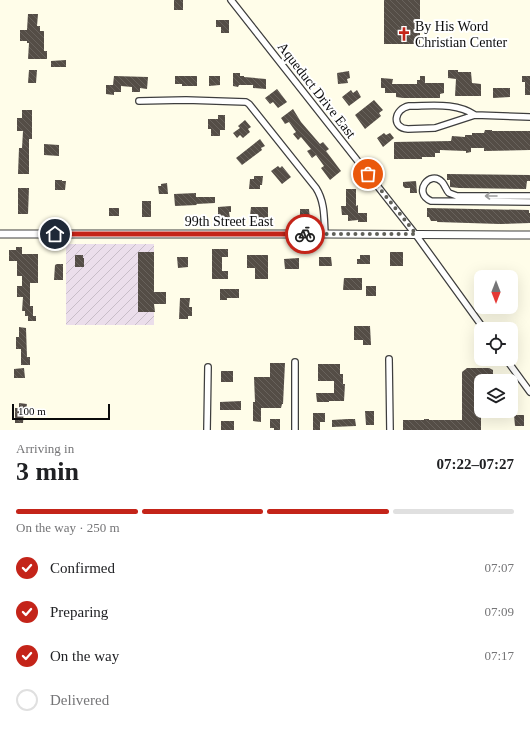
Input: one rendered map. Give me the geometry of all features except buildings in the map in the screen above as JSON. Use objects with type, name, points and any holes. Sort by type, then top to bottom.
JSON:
[{"type":"street","name":"Aqueduct Drive East","points":[[231,0],[416,234],[479,322]]},
{"type":"street","points":[[139,102],[186,100],[246,102],[249,104],[320,193],[324,212],[325,234]]},
{"type":"street","points":[[475,115],[465,109],[456,107],[409,106],[401,109],[398,113],[397,121],[403,129],[442,126],[475,115],[530,116]]},
{"type":"street","points":[[530,196],[457,196],[449,193],[442,182],[437,178],[425,182],[423,190],[424,196],[431,201],[530,202]]},
{"type":"street","name":"99th Street East","points":[[0,234],[416,234],[530,236]]},
{"type":"street","points":[[389,359],[390,430]]},
{"type":"street","points":[[295,362],[295,430]]},
{"type":"street","points":[[511,366],[530,392]]},
{"type":"street","points":[[207,430],[208,367]]},
{"type":"shaded area","points":[[66,244],[154,244],[154,325],[66,325]]},
{"type":"way so far","points":[[305,234],[416,234],[368,174]]},
{"type":"place","name":"By His Word Christian Center","points":[[404,34]]},
{"type":"route","points":[[55,234],[305,234]]}]
